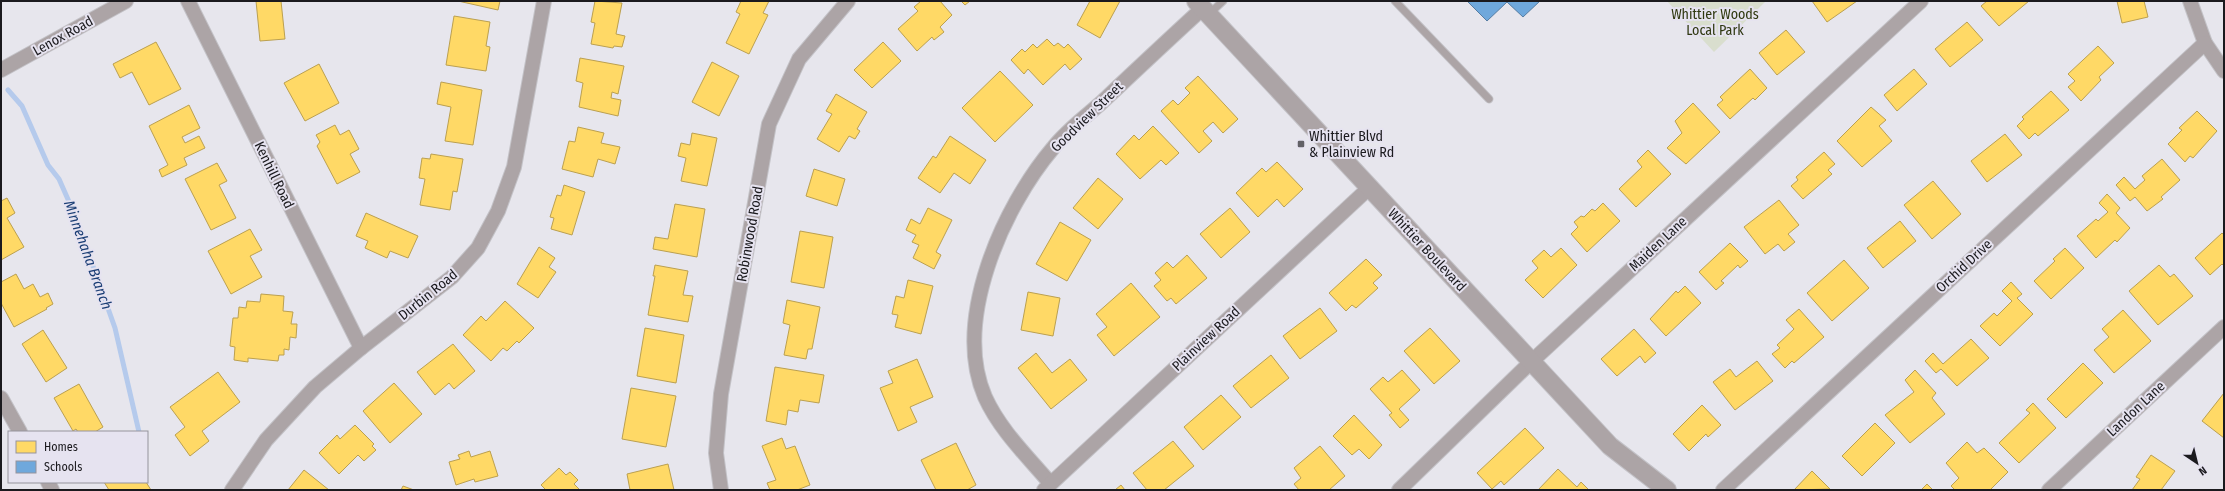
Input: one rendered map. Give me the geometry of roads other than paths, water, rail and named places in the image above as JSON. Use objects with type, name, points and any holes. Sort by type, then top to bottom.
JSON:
[{"type":"street","name":"Lenox Road","points":[[1,70],[126,1]]},
{"type":"street","name":"Kenhill Road","points":[[188,1],[361,348]]},
{"type":"street","name":"Durbin Road","points":[[232,490],[276,430],[315,387],[361,348],[452,277],[478,248],[498,211],[514,167],[544,1]]},
{"type":"street","name":"Maiden Lane","points":[[1398,490],[1531,362],[1921,1]]},
{"type":"street","points":[[2190,1],[2204,43],[2224,71]]},
{"type":"street","name":"Robinwood Road","points":[[721,490],[716,452],[721,394],[769,124],[799,59],[846,2]]},
{"type":"street","name":"Whittier Boulevard","points":[[1203,8],[1610,446],[1667,490]]},
{"type":"street","name":"Goodview Street","points":[[1047,487],[1001,425],[985,396],[977,366],[974,327],[987,264],[1012,207],[1053,148],[1203,8]]},
{"type":"street","name":"Orchid Drive","points":[[1723,490],[2204,43]]},
{"type":"street","name":"Plainview Road","points":[[1047,487],[1369,188]]},
{"type":"street","name":"Landon Lane","points":[[2050,490],[2221,334]]},
{"type":"street","points":[[1,398],[19,431]]},
{"type":"lane","points":[[1203,8],[1223,1]]},
{"type":"lane","points":[[1395,1],[1489,99]]},
{"type":"waterway","name":"Minnehaha Branch","points":[[8,90],[22,106],[48,165],[59,179],[74,213],[115,328],[139,431]]},
{"type":"place","name":"Whittier Blvd & Plainview Rd","points":[[1301,144]]},
{"type":"park label","name":"Whittier Woods Local Park","points":[[1715,22]]}]
